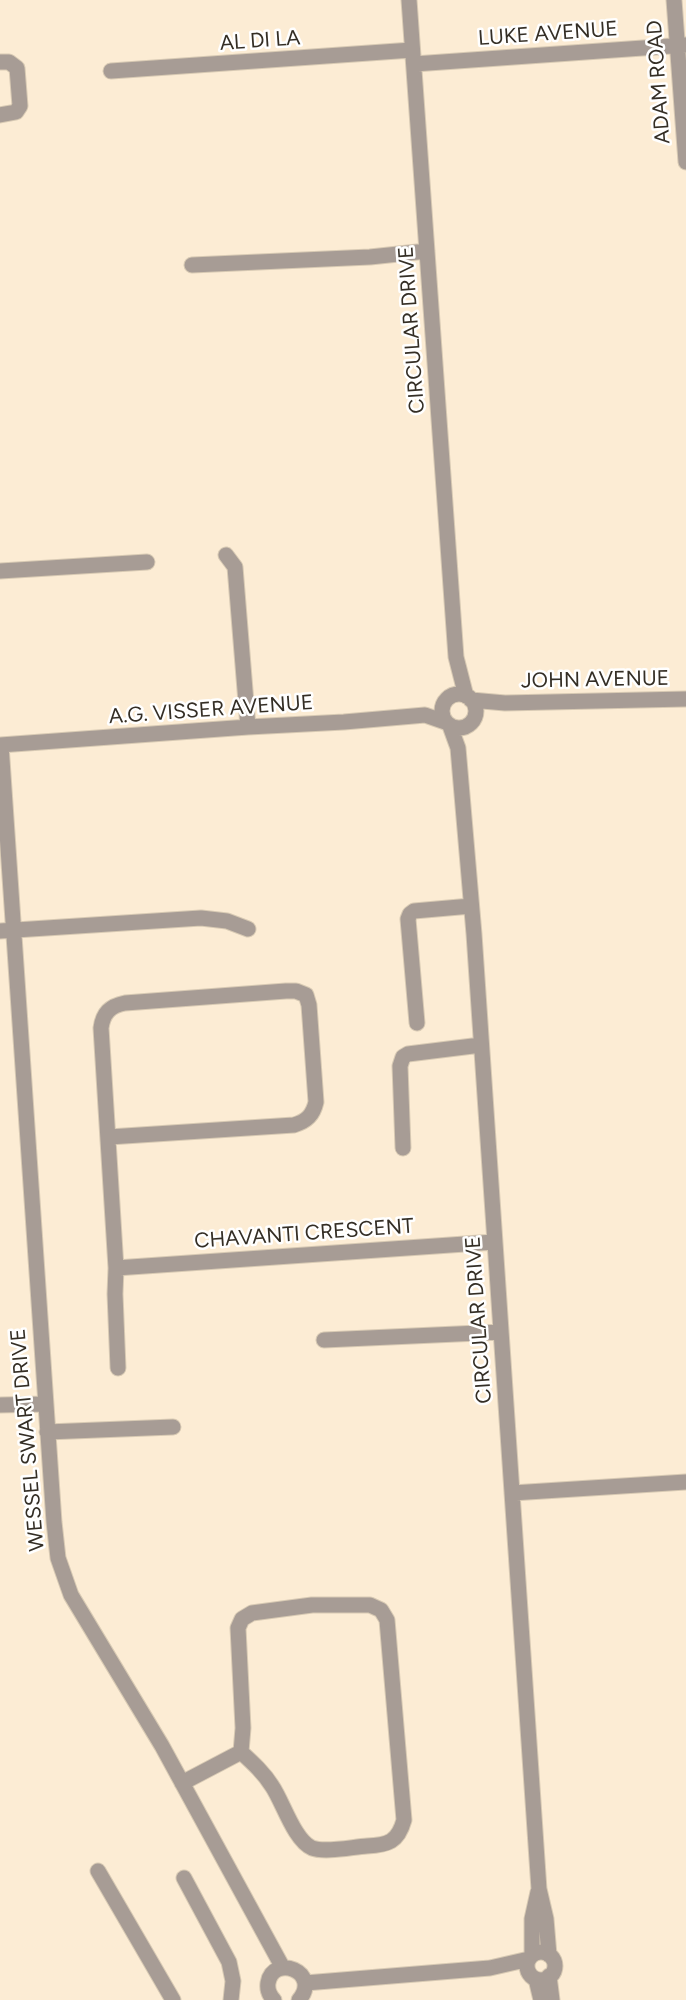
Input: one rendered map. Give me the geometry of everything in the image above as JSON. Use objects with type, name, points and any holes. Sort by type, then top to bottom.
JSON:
[{"type":"street","name":"CIRCULAR DRIVE","points":[[409,0],[456,657],[469,698]]},
{"type":"street","name":"ADAM ROAD","points":[[674,0],[682,45],[686,162]]},
{"type":"street","name":"LUKE AVENUE","points":[[413,57],[682,45]]},
{"type":"street","name":"AL DI LA","points":[[111,71],[413,57]]},
{"type":"street","points":[[0,62],[9,62],[17,68],[20,106],[13,114],[0,115]]},
{"type":"street","points":[[192,265],[370,257],[427,251]]},
{"type":"street","points":[[226,555],[235,567],[248,727]]},
{"type":"street","points":[[0,571],[147,562]]},
{"type":"street","name":"CIRCULAR DRIVE","points":[[445,701],[456,657]]},
{"type":"street","points":[[458,748],[472,722],[475,706],[469,698],[456,694],[445,701],[442,716],[448,724],[463,728],[472,722]]},
{"type":"street","name":"JOHN AVENUE","points":[[469,698],[505,703],[686,699]]},
{"type":"street","name":"A.G. VISSER AVENUE","points":[[425,715],[445,701]]},
{"type":"street","name":"JOHN AVENUE","points":[[472,722],[505,703]]},
{"type":"street","name":"A.G. VISSER AVENUE","points":[[0,745],[425,715],[448,724]]},
{"type":"street","name":"CIRCULAR DRIVE","points":[[448,724],[458,748],[471,906],[539,1889],[546,1919],[549,1955],[554,1963],[554,1968],[535,1969]]},
{"type":"street","name":"WESSEL SWART DRIVE","points":[[0,745],[6,930],[56,1542],[61,1571],[71,1595],[162,1746],[282,1968]]},
{"type":"street","points":[[417,1023],[408,919],[410,914],[414,911],[471,906]]},
{"type":"street","points":[[6,930],[201,918],[227,921],[248,929]]},
{"type":"street","points":[[109,1137],[294,1125],[304,1121],[312,1114],[316,1102],[309,1005],[306,995],[296,991],[286,991],[125,1004],[113,1006],[105,1015],[101,1028],[116,1268],[118,1368]]},
{"type":"street","points":[[403,1148],[400,1066],[403,1058],[408,1054],[481,1045]]},
{"type":"street","name":"CHAVANTI CRESCENT","points":[[116,1268],[494,1242]]},
{"type":"street","points":[[324,1340],[501,1332]]},
{"type":"street","points":[[0,1405],[45,1404]]},
{"type":"street","points":[[47,1432],[173,1427]]},
{"type":"street","points":[[512,1493],[686,1482]]},
{"type":"street","points":[[312,1605],[370,1605],[381,1610],[387,1620],[404,1820],[400,1831],[392,1841],[382,1845],[322,1850],[312,1848],[306,1844],[291,1824],[273,1787],[259,1768],[241,1752],[243,1728],[238,1628],[242,1619],[252,1613],[312,1605]]},
{"type":"street","points":[[182,1783],[241,1752]]},
{"type":"street","points":[[98,1871],[173,2000]]},
{"type":"street","points":[[184,1878],[229,1962],[233,1982],[231,2000]]},
{"type":"street","name":"CIRCULAR DRIVE","points":[[539,1889],[532,1919],[535,1969],[541,2000]]},
{"type":"street","points":[[274,2000],[268,1991],[269,1979],[282,1968],[289,1967],[299,1972],[302,1995],[490,1968],[535,1969],[541,1952],[549,1955]]},
{"type":"street","name":"CIRCULAR DRIVE","points":[[535,1969],[552,2000]]}]
